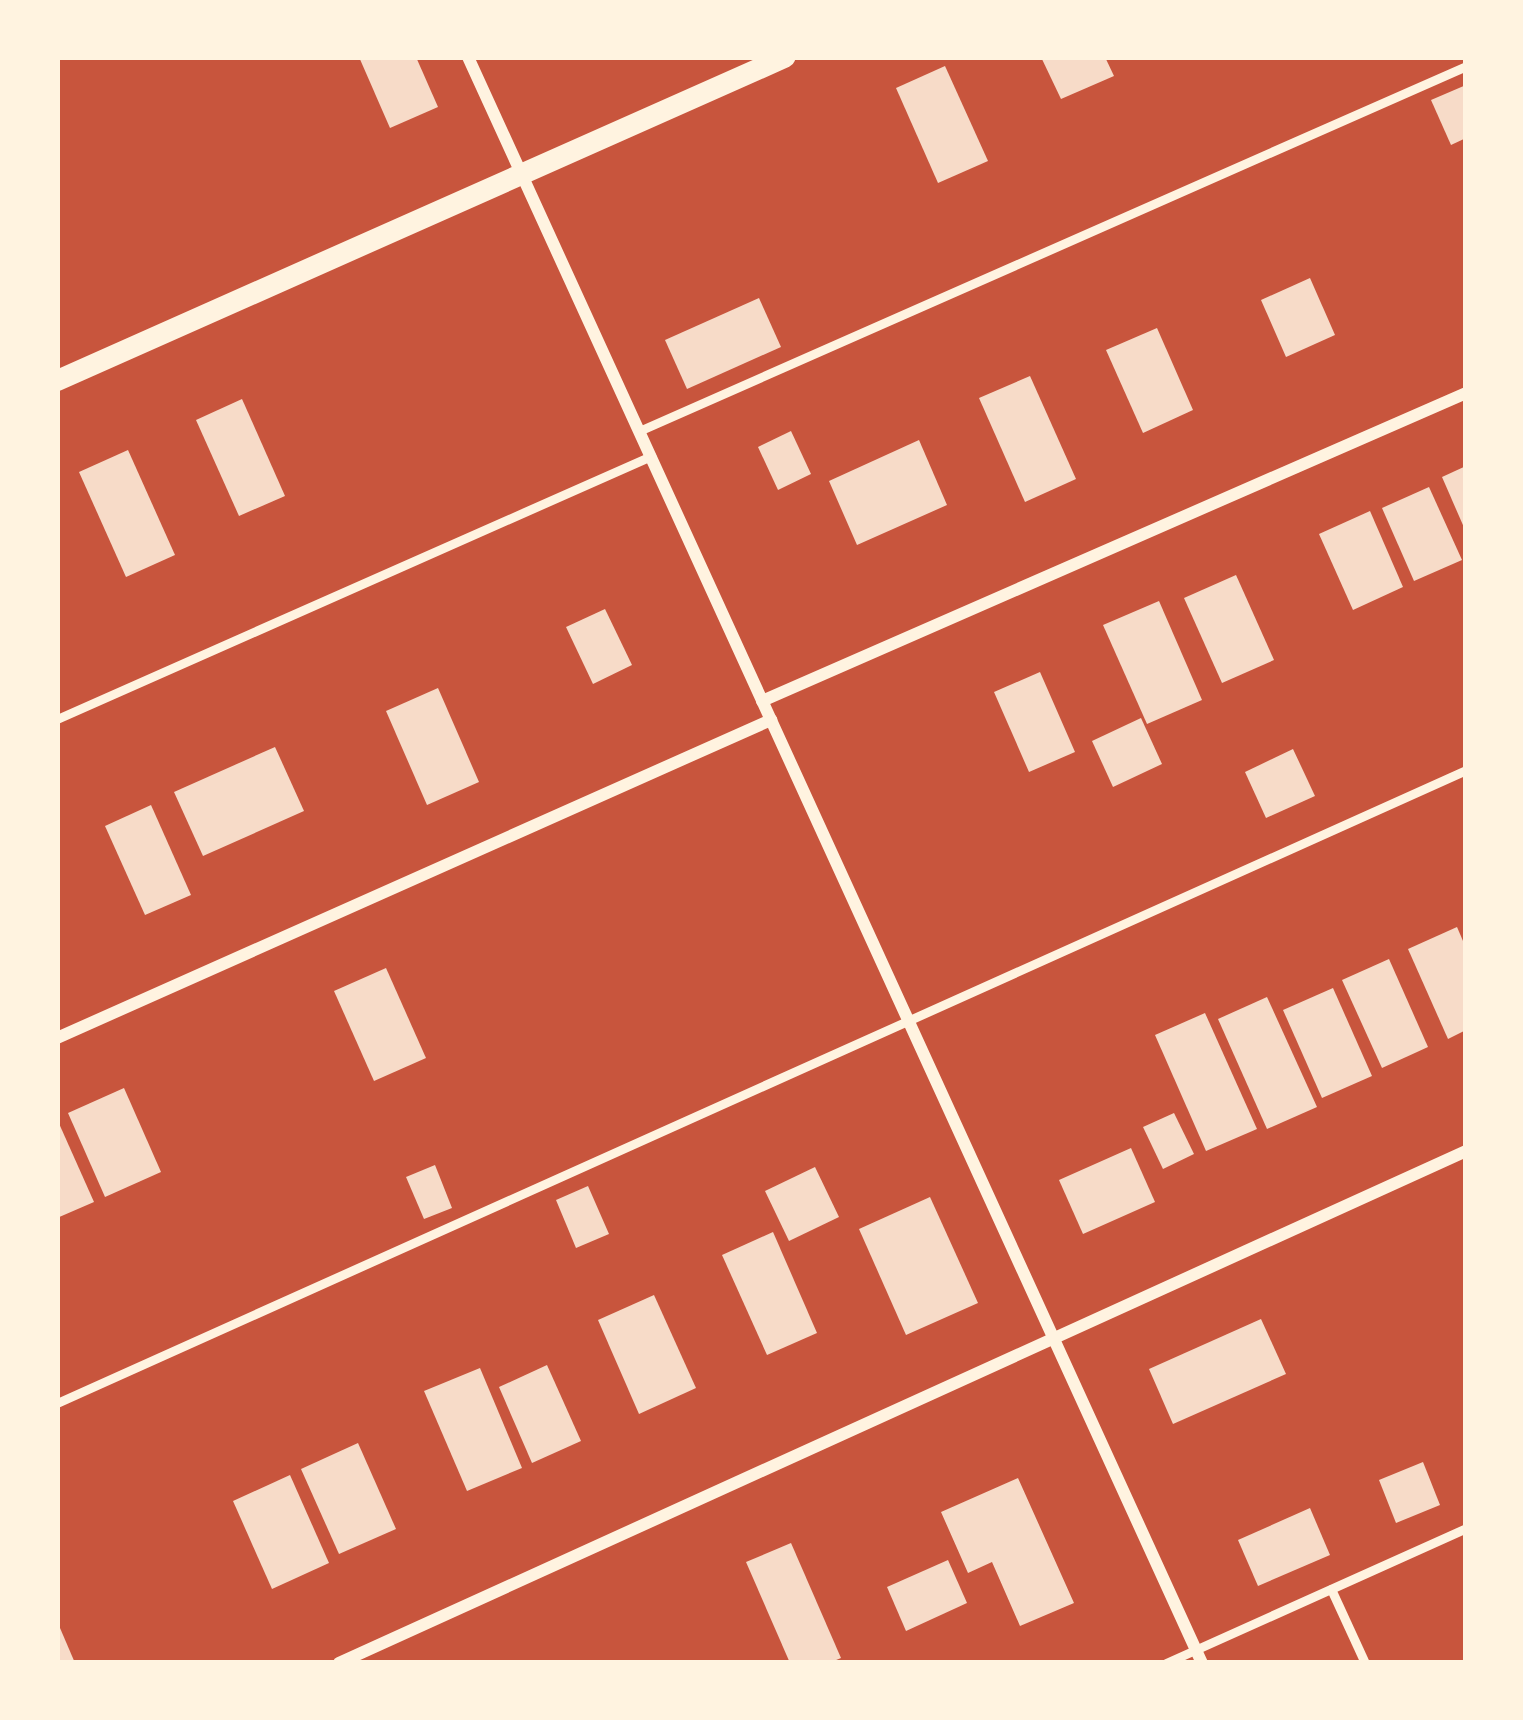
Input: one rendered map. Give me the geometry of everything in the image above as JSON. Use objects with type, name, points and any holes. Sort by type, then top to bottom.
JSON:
[{"type":"street","points":[[468,57],[1199,1656]]},
{"type":"street","points":[[57,380],[784,57]]},
{"type":"street","points":[[762,701],[1466,393]]},
{"type":"street","points":[[57,1037],[771,720]]},
{"type":"street","points":[[339,1663],[1466,1151]]},
{"type":"lane","points":[[639,431],[1466,66]]},
{"type":"lane","points":[[57,719],[651,456]]},
{"type":"lane","points":[[57,1403],[1466,770]]},
{"type":"lane","points":[[1166,1663],[1199,1656],[1331,1588],[1466,1528]]},
{"type":"lane","points":[[1331,1588],[1365,1663]]},
{"type":"building","points":[[359,57],[416,57],[438,107],[390,128]]},
{"type":"building","points":[[1041,57],[1105,57],[1114,76],[1061,99]]},
{"type":"building","points":[[945,66],[988,161],[938,183],[896,88]]},
{"type":"building","points":[[1466,85],[1466,138],[1451,145],[1431,100]]},
{"type":"building","points":[[1310,278],[1335,335],[1286,357],[1261,300]]},
{"type":"building","points":[[759,298],[781,347],[687,389],[665,340]]},
{"type":"building","points":[[1157,328],[1193,410],[1143,433],[1106,350]]},
{"type":"building","points":[[1030,376],[1076,479],[1025,502],[979,398]]},
{"type":"building","points":[[242,399],[285,496],[239,516],[196,420]]},
{"type":"building","points":[[791,431],[811,474],[778,490],[758,447]]},
{"type":"building","points":[[919,440],[947,505],[857,545],[829,481]]},
{"type":"building","points":[[128,450],[175,555],[126,577],[79,472]]},
{"type":"building","points":[[1466,466],[1466,532],[1442,477]]},
{"type":"building","points":[[1429,487],[1462,560],[1414,581],[1382,508]]},
{"type":"building","points":[[1370,511],[1403,587],[1353,610],[1319,534]]},
{"type":"building","points":[[1236,575],[1274,660],[1222,683],[1184,598]]},
{"type":"building","points":[[1159,601],[1202,700],[1147,724],[1103,625]]},
{"type":"building","points":[[605,609],[632,665],[593,684],[566,627]]},
{"type":"building","points":[[1040,672],[1075,752],[1029,772],[994,692]]},
{"type":"building","points":[[438,688],[479,782],[427,805],[386,711]]},
{"type":"building","points":[[1141,718],[1162,764],[1113,787],[1092,741]]},
{"type":"building","points":[[275,747],[304,811],[203,856],[174,792]]},
{"type":"building","points":[[1293,749],[1315,796],[1266,818],[1245,772]]},
{"type":"building","points":[[151,805],[191,895],[145,915],[105,826]]},
{"type":"building","points":[[1457,927],[1466,948],[1466,1030],[1448,1039],[1408,949]]},
{"type":"building","points":[[1389,959],[1428,1047],[1382,1068],[1342,980]]},
{"type":"building","points":[[386,968],[426,1058],[374,1081],[334,991]]},
{"type":"building","points":[[1333,988],[1372,1076],[1322,1098],[1283,1010]]},
{"type":"building","points":[[1267,997],[1317,1107],[1267,1129],[1218,1019]]},
{"type":"building","points":[[1205,1013],[1257,1129],[1206,1151],[1155,1035]]},
{"type":"building","points":[[124,1088],[161,1172],[105,1197],[68,1113]]},
{"type":"building","points":[[1174,1113],[1194,1154],[1163,1169],[1143,1127]]},
{"type":"building","points":[[57,1119],[94,1202],[57,1218]]},
{"type":"building","points":[[1131,1148],[1155,1202],[1083,1234],[1059,1180]]},
{"type":"building","points":[[435,1165],[452,1208],[424,1219],[406,1177]]},
{"type":"building","points":[[815,1167],[839,1217],[789,1241],[765,1191]]},
{"type":"building","points":[[588,1186],[609,1234],[576,1248],[556,1200]]},
{"type":"building","points":[[930,1197],[978,1303],[906,1335],[859,1229]]},
{"type":"building","points":[[773,1232],[817,1333],[767,1355],[722,1255]]},
{"type":"building","points":[[654,1295],[696,1388],[639,1414],[598,1320]]},
{"type":"building","points":[[1261,1319],[1286,1374],[1173,1424],[1149,1369]]},
{"type":"building","points":[[547,1365],[581,1441],[532,1463],[499,1387]]},
{"type":"building","points":[[480,1368],[522,1468],[467,1491],[424,1391]]},
{"type":"building","points":[[358,1443],[396,1529],[339,1554],[301,1469]]},
{"type":"building","points":[[1423,1462],[1440,1505],[1396,1523],[1379,1480]]},
{"type":"building","points":[[290,1475],[329,1563],[272,1589],[233,1501]]},
{"type":"building","points":[[1018,1478],[1074,1603],[1020,1626],[992,1562],[968,1573],[941,1512]]},
{"type":"building","points":[[1310,1508],[1330,1555],[1258,1586],[1238,1540]]},
{"type":"building","points":[[791,1543],[841,1658],[829,1663],[790,1663],[746,1562]]},
{"type":"building","points":[[948,1560],[967,1603],[906,1631],[887,1587]]},
{"type":"building","points":[[57,1621],[75,1663],[57,1663]]}]
